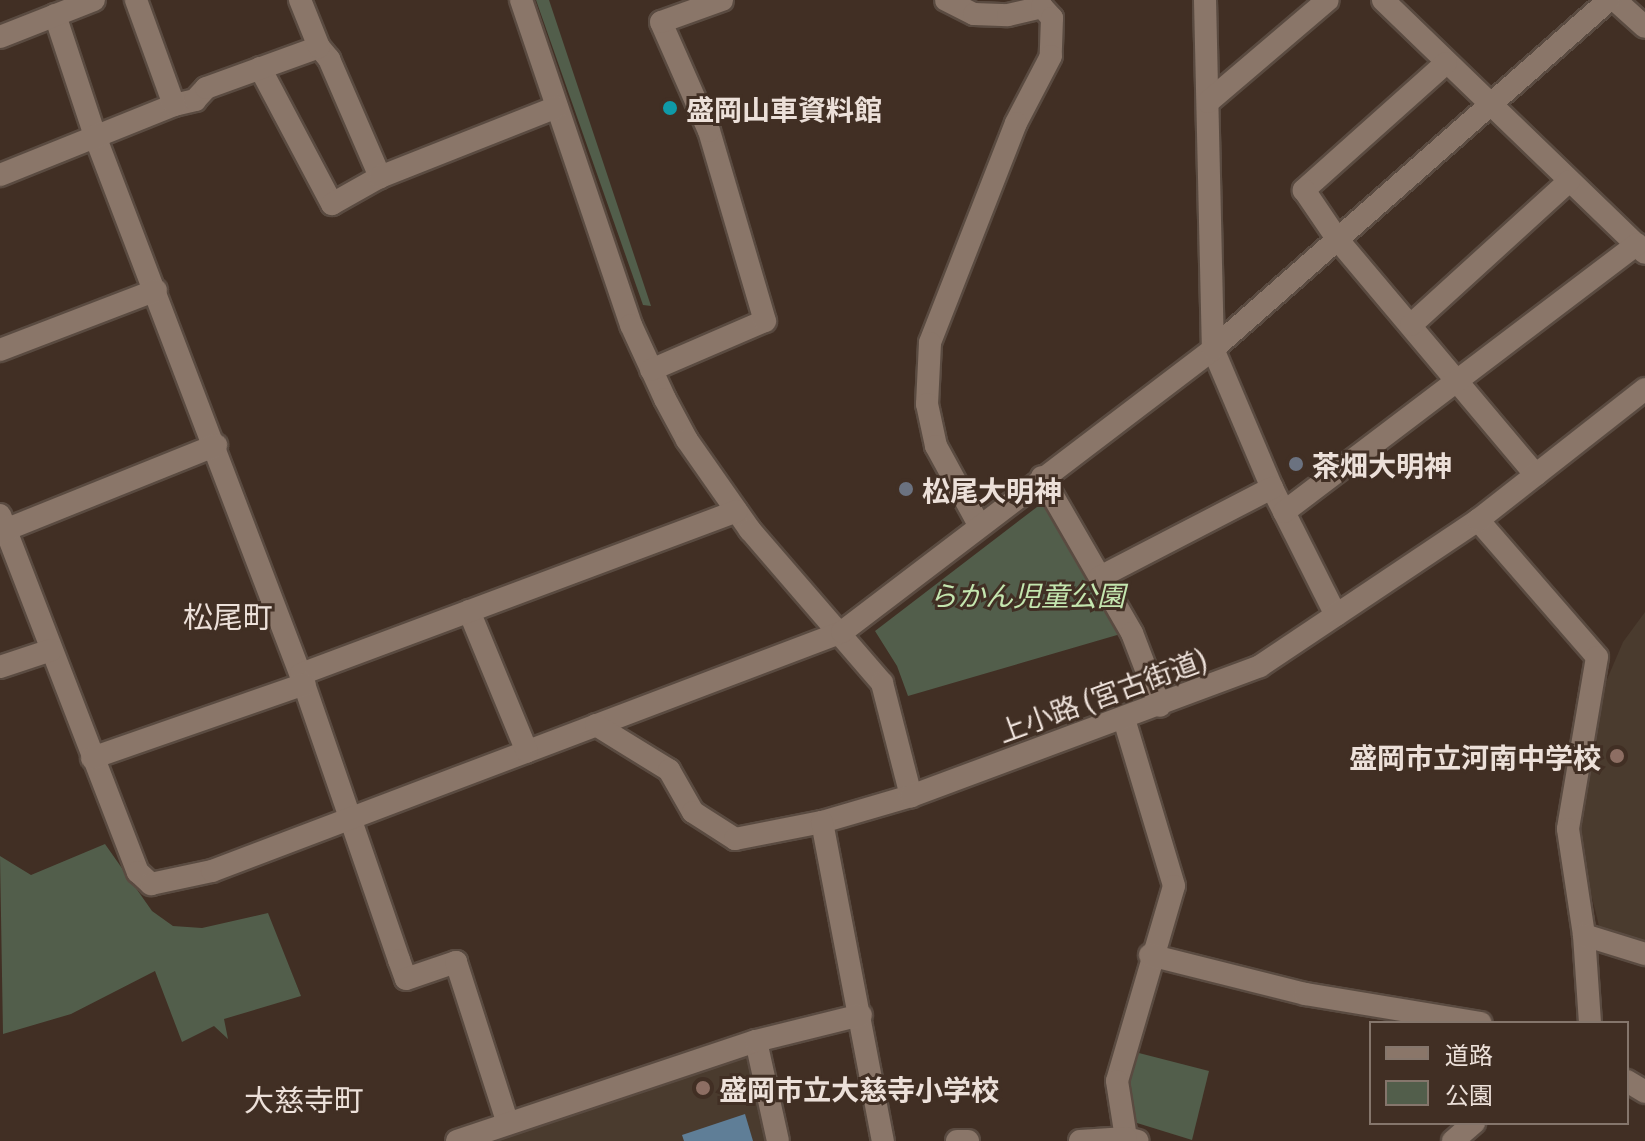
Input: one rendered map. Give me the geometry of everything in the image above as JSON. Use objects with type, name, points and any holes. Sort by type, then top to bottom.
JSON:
[{"type":"street","points":[[0,37],[94,0]]},
{"type":"street","points":[[136,0],[174,105]]},
{"type":"street","points":[[300,0],[380,177]]},
{"type":"street","points":[[521,0],[651,370],[687,440],[736,511],[842,632],[882,683],[911,796]]},
{"type":"street","points":[[651,370],[765,321],[709,131],[661,22],[722,0]]},
{"type":"street","points":[[946,0],[974,14],[1045,4],[1052,18],[1051,56],[1016,123],[949,293],[927,368],[927,404],[936,446],[979,525]]},
{"type":"street","points":[[1205,0],[1213,349],[1272,488],[1336,615]]},
{"type":"street","points":[[1208,102],[1328,0]]},
{"type":"street","points":[[1284,512],[1457,380],[1641,249],[1383,0]]},
{"type":"street","points":[[216,445],[2,525],[130,857],[151,884],[212,871],[352,820],[842,632],[1213,349],[1612,0],[1645,27]]},
{"type":"street","points":[[55,15],[95,136],[216,445],[303,679],[406,979],[456,962],[507,1121]]},
{"type":"street","points":[[0,175],[260,68],[319,47]]},
{"type":"street","points":[[1446,63],[1304,190],[1338,240],[1536,475]]},
{"type":"street","points":[[260,68],[332,204],[380,177],[557,107]]},
{"type":"street","points":[[1411,325],[1569,181]]},
{"type":"street","points":[[0,350],[156,290]]},
{"type":"street","name":"上小路 (宮古街道)","points":[[596,725],[669,770],[693,812],[735,839],[822,822],[911,796],[1160,706],[1260,666],[1478,520],[1645,389]]},
{"type":"street","points":[[1042,477],[1132,633],[1160,706]]},
{"type":"street","points":[[1100,577],[1272,488]]},
{"type":"street","points":[[92,758],[736,511]]},
{"type":"street","points":[[1478,520],[1597,657],[1568,829],[1584,935],[1590,1021]]},
{"type":"street","points":[[469,611],[527,752]]},
{"type":"street","points":[[0,667],[51,650]]},
{"type":"street","points":[[1080,1141],[1132,1139],[1117,1081],[1150,955],[1174,886],[1124,719]]},
{"type":"street","points":[[822,822],[883,1141]]},
{"type":"street","points":[[1584,935],[1645,954]]},
{"type":"street","points":[[1150,955],[1305,994],[1469,1021]]},
{"type":"street","points":[[457,1141],[507,1121],[756,1041],[861,1015]]},
{"type":"street","points":[[756,1041],[778,1141]]},
{"type":"street","points":[[1453,1141],[1472,1125]]},
{"type":"street","points":[[957,1141],[968,1141]]},
{"type":"shaded area","name":"盛岡市立河南中学校","points":[[1645,612],[1645,942],[1601,934],[1577,837],[1599,698],[1623,642]]},
{"type":"shaded area","name":"盛岡市立大慈寺小学校","points":[[743,1057],[754,1065],[768,1141],[489,1141]]},
{"type":"green space","points":[[536,0],[549,0],[651,306],[643,305]]},
{"type":"green space","name":"らかん児童公園","points":[[1051,505],[1124,633],[908,696],[897,666],[875,631],[1037,507]]},
{"type":"green space","points":[[105,844],[152,911],[173,926],[202,928],[268,913],[301,996],[224,1019],[228,1039],[214,1026],[182,1042],[155,971],[71,1014],[3,1034],[0,856],[31,875]]},
{"type":"green space","points":[[1135,1052],[1209,1071],[1192,1140],[1137,1123],[1130,1115],[1127,1080]]},
{"type":"water","points":[[745,1114],[753,1141],[684,1141],[682,1135]]},
{"type":"place","name":"盛岡山車資料館","points":[[670,108]]},
{"type":"place","name":"茶畑大明神","points":[[1296,464]]},
{"type":"place","name":"松尾大明神","points":[[906,489]]},
{"type":"place","name":"盛岡市立河南中学校","points":[[1617,756]]},
{"type":"place","name":"盛岡市立大慈寺小学校","points":[[703,1088]]},
{"type":"district","name":"松尾町","points":[[228,615]]},
{"type":"district","name":"大慈寺町","points":[[304,1098]]}]
